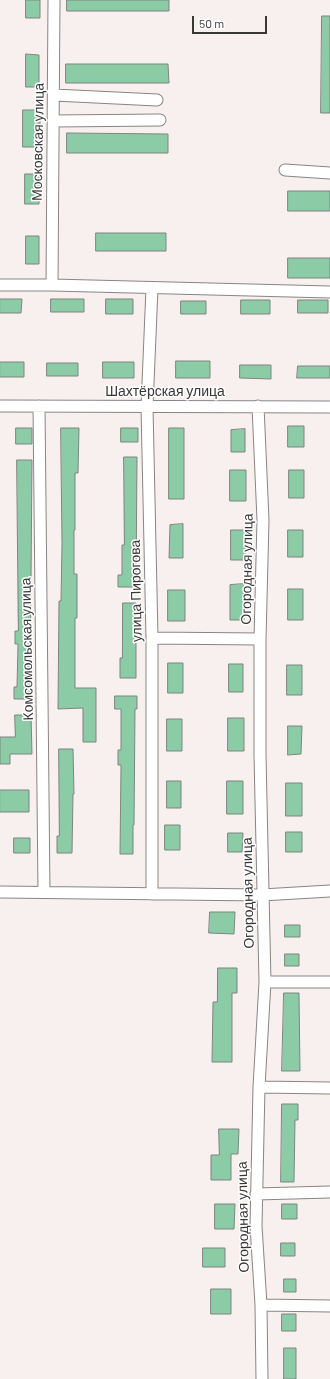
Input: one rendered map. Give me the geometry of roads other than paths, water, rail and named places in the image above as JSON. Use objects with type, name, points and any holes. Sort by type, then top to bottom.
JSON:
[{"type":"street","name":"Московская улица","points":[[52,285],[54,0]]},
{"type":"street","points":[[54,95],[158,100]]},
{"type":"street","points":[[53,121],[160,120]]},
{"type":"street","points":[[285,170],[330,173]]},
{"type":"street","points":[[0,285],[330,292]]},
{"type":"street","name":"улица Пирогова","points":[[152,288],[147,407],[152,638],[152,894]]},
{"type":"street","name":"Шахтёрская улица","points":[[0,406],[330,407]]},
{"type":"street","name":"Комсомольская улица","points":[[39,406],[44,892]]},
{"type":"street","name":"Огородная улица","points":[[258,406],[263,520],[260,639],[260,755],[265,982],[259,1087],[256,1226],[261,1305],[262,1379]]},
{"type":"street","points":[[152,638],[260,639]]},
{"type":"street","points":[[0,892],[262,895],[330,891]]},
{"type":"street","points":[[265,982],[330,982]]},
{"type":"street","points":[[259,1087],[330,1088]]},
{"type":"street","points":[[256,1194],[330,1192]]},
{"type":"street","points":[[261,1305],[330,1306]]}]
